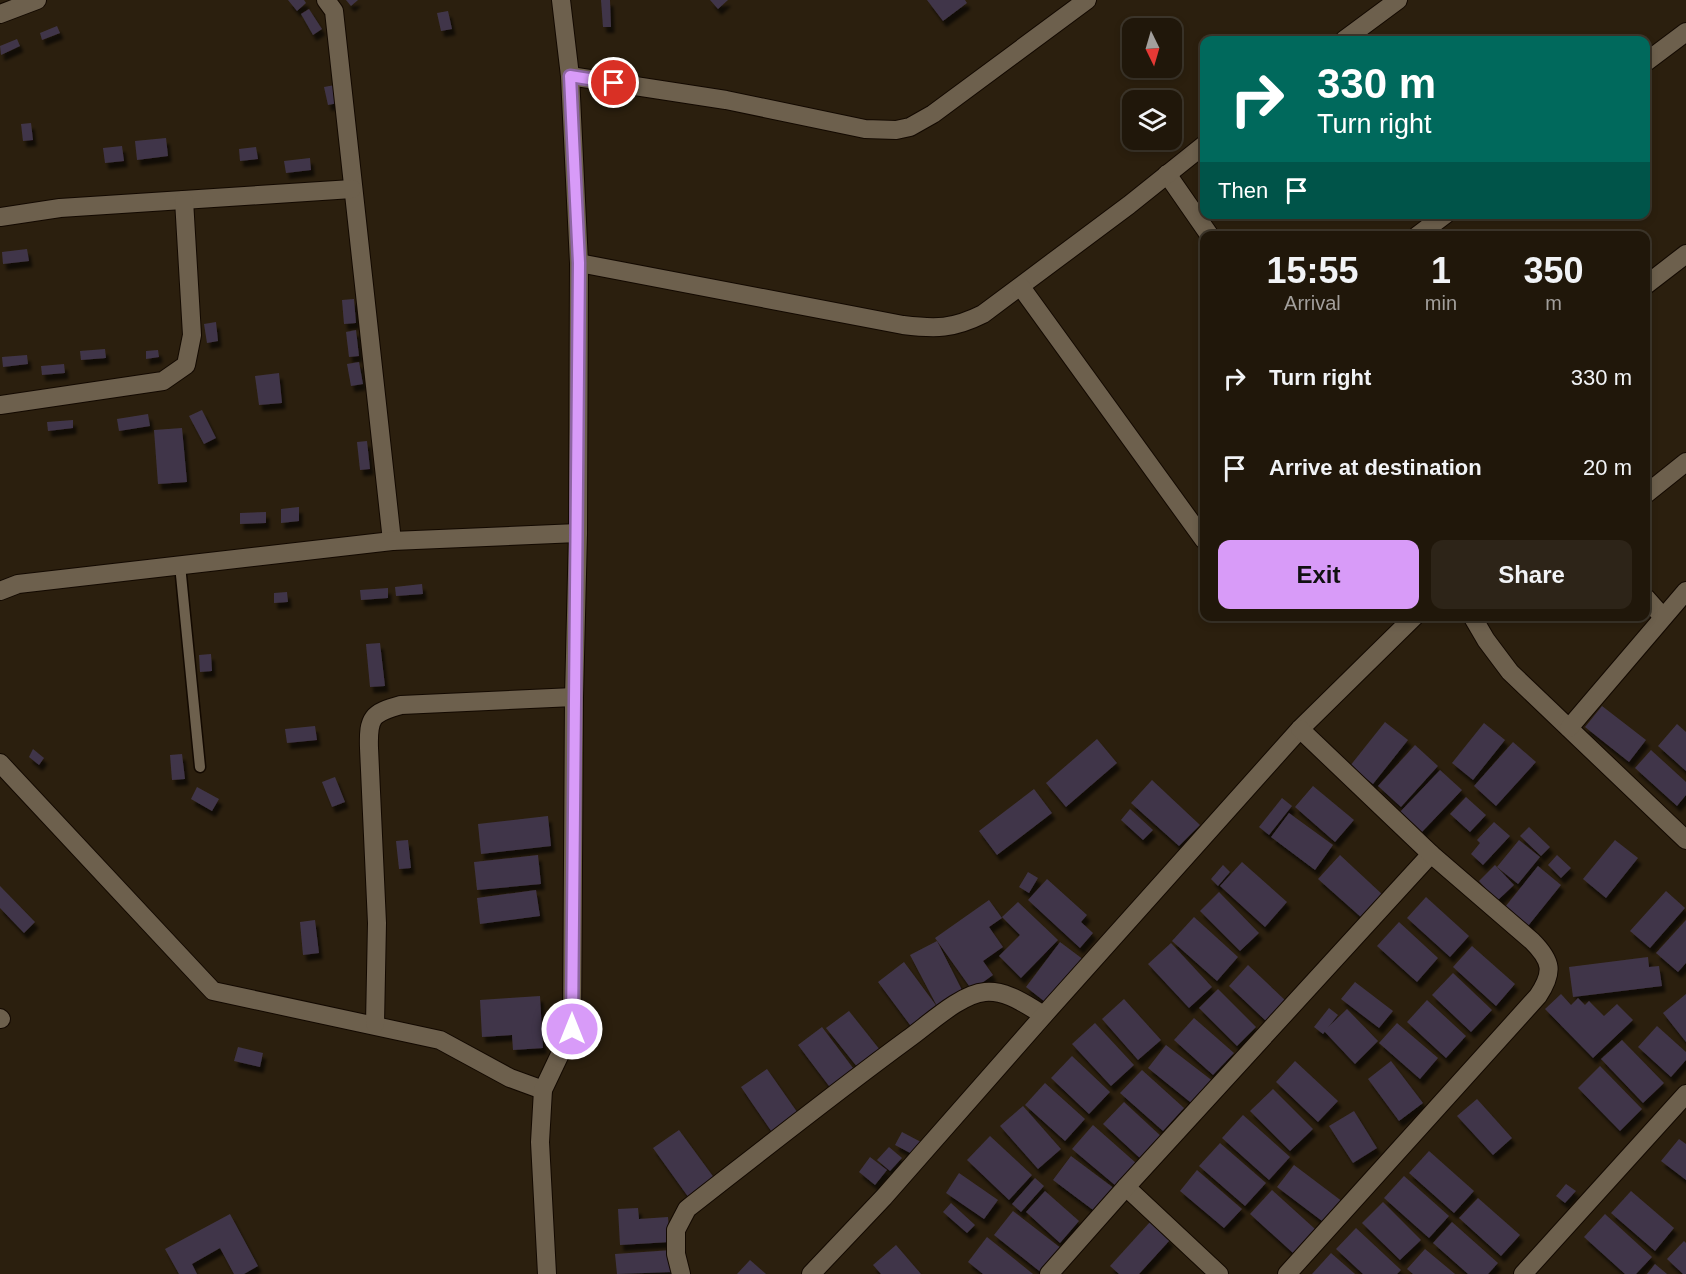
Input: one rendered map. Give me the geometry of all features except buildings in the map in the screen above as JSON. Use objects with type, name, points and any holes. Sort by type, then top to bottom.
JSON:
[{"type":"street","points":[[0,14],[37,0]]},
{"type":"street","points":[[326,0],[334,11],[392,541]]},
{"type":"street","points":[[547,1274],[540,1142],[543,1090],[572,1029],[574,697],[578,533],[579,263],[570,76],[561,0]]},
{"type":"street","points":[[570,76],[726,100],[865,129],[896,130],[910,127],[933,114],[1087,0]]},
{"type":"street","points":[[1349,36],[1398,0]]},
{"type":"street","points":[[1650,59],[1686,32]]},
{"type":"street","points":[[579,263],[927,328],[945,328],[965,323],[983,314],[1130,205],[1200,148]]},
{"type":"street","points":[[1167,174],[1207,231]]},
{"type":"street","points":[[0,217],[60,208],[352,189]]},
{"type":"street","points":[[0,405],[163,381],[186,364],[192,335],[184,200]]},
{"type":"street","points":[[1429,231],[1441,219]]},
{"type":"street","points":[[1650,282],[1686,254]]},
{"type":"street","points":[[1021,287],[1200,534]]},
{"type":"street","points":[[1650,491],[1686,462]]},
{"type":"street","points":[[0,591],[18,584],[392,541],[578,533]]},
{"type":"street","points":[[1569,728],[1686,591]]},
{"type":"street","points":[[1650,603],[1662,617]]},
{"type":"street","points":[[811,1274],[884,1197],[1300,729],[1410,621]]},
{"type":"street","points":[[1475,621],[1510,672],[1686,840]]},
{"type":"street","points":[[375,1024],[377,923],[369,748],[372,718],[381,711],[401,705],[574,697]]},
{"type":"street","points":[[1287,1274],[1538,996],[1547,982],[1550,968],[1544,953],[1431,854],[1300,729]]},
{"type":"street","points":[[0,763],[213,991],[375,1024],[440,1040],[510,1078],[543,1090]]},
{"type":"street","points":[[1049,1274],[1431,854]]},
{"type":"street","points":[[681,1274],[676,1254],[676,1230],[687,1209],[954,1005],[983,992],[998,992],[1044,1015]]},
{"type":"street","points":[[1522,1274],[1686,1094]]},
{"type":"street","points":[[1126,1187],[1219,1274]]},
{"type":"lane","points":[[180,565],[200,767]]},
{"type":"route","points":[[572,1029],[579,263],[570,76],[614,83]]}]
